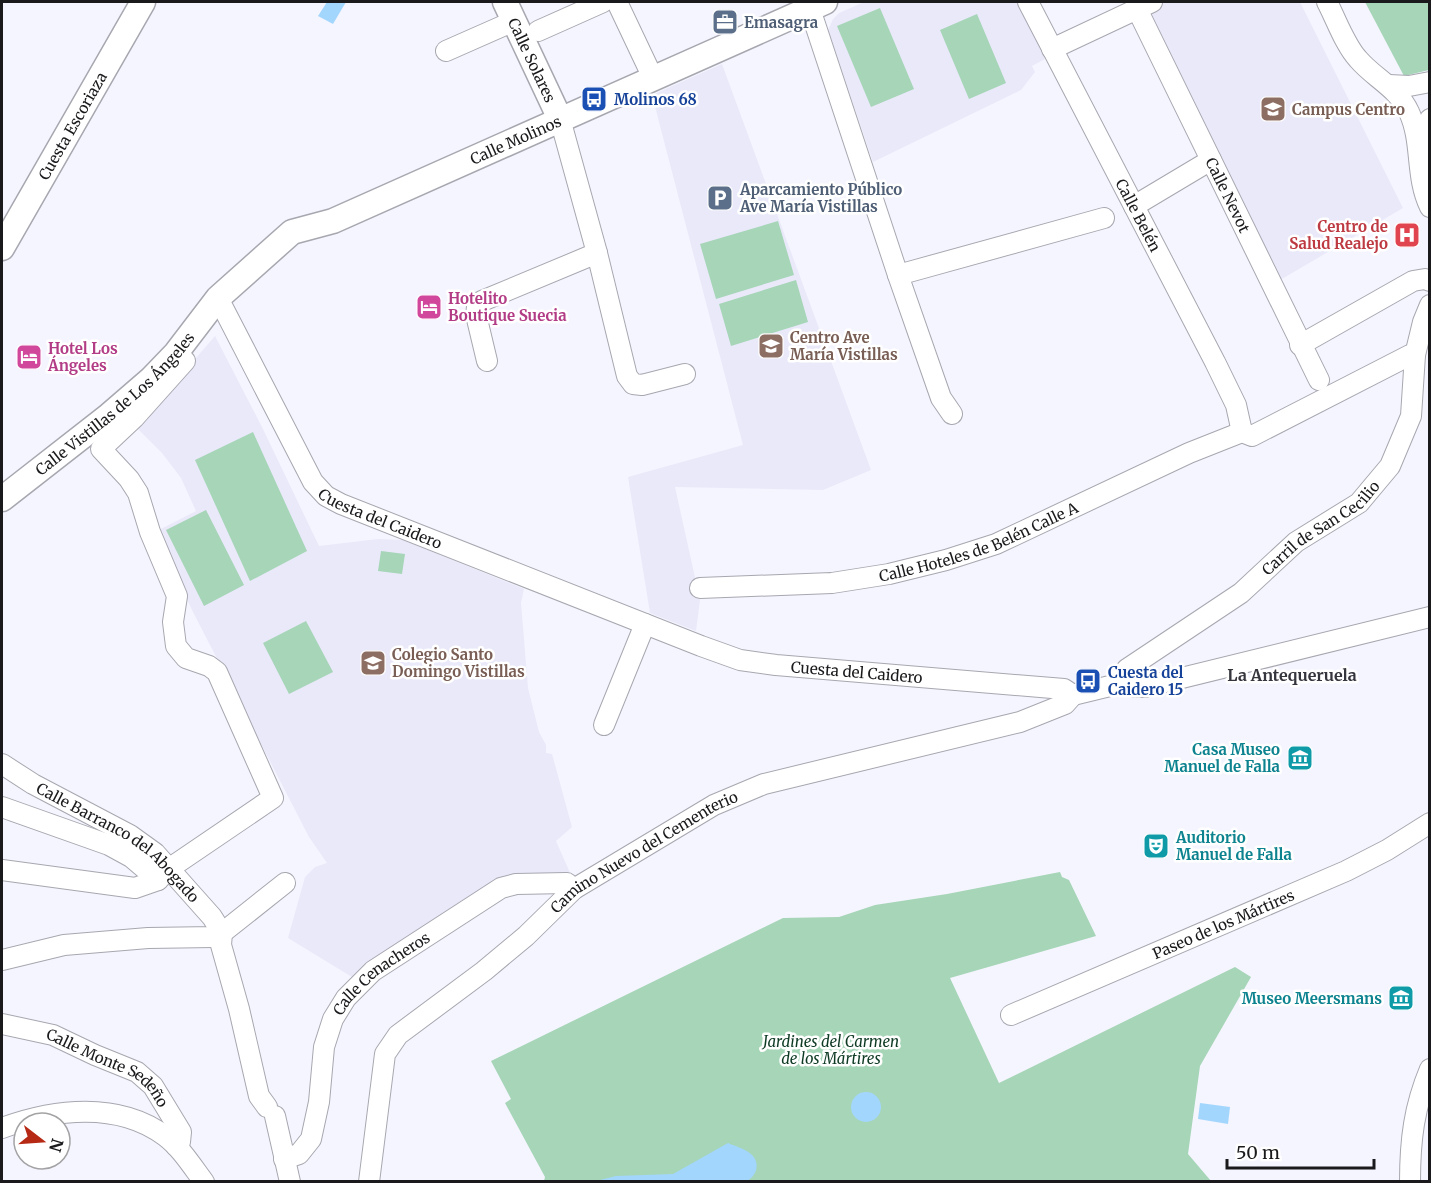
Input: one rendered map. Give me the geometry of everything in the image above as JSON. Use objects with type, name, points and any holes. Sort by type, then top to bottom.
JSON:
[{"type":"main road","name":"Cuesta Escoriaza","points":[[2,248],[143,2]]},
{"type":"main road","name":"Calle Molinos","points":[[218,298],[292,232],[333,221],[818,5]]},
{"type":"main road","name":"Calle Solares","points":[[509,11],[560,119]]},
{"type":"main road","name":"Calle Vistillas de Los Ángeles","points":[[2,499],[107,417],[151,379],[176,353],[218,298]]},
{"type":"street","points":[[538,31],[603,2]]},
{"type":"street","points":[[617,2],[653,78]]},
{"type":"street","name":"Calle Belén","points":[[1028,2],[1236,405],[1242,432]]},
{"type":"street","points":[[1327,2],[1355,57],[1373,75],[1389,85],[1409,112],[1414,130],[1423,194],[1430,207]]},
{"type":"street","points":[[818,5],[898,275],[941,398],[952,414]]},
{"type":"street","points":[[1052,49],[1145,5]]},
{"type":"street","name":"Calle Nevot","points":[[1145,5],[1211,160],[1319,380]]},
{"type":"street","points":[[446,51],[509,11]]},
{"type":"street","points":[[1389,85],[1409,86],[1430,82]]},
{"type":"street","points":[[560,119],[597,253],[627,376],[633,384],[642,385],[685,374]]},
{"type":"street","points":[[1418,162],[1430,119]]},
{"type":"street","points":[[1134,206],[1211,160]]},
{"type":"street","points":[[898,275],[1104,218]]},
{"type":"street","points":[[487,361],[476,315],[477,307],[483,302],[597,253]]},
{"type":"street","points":[[1300,345],[1413,281],[1425,279],[1430,281]]},
{"type":"street","name":"Cuesta del Caidero","points":[[218,298],[314,482],[326,496],[341,504],[740,660],[776,665],[1057,688],[1064,689],[1073,695]]},
{"type":"street","name":"Carril de San Cecilio","points":[[1114,685],[1127,669],[1241,593],[1296,542],[1359,503],[1390,466],[1411,416],[1415,355],[1430,305]]},
{"type":"street","points":[[2,870],[135,888],[164,874],[273,798],[217,672],[209,666],[186,658],[176,646],[173,622],[177,596],[150,532],[138,493],[129,479],[101,450],[134,418],[185,361],[176,353]]},
{"type":"street","name":"Calle Hoteles de Belén Calle A","points":[[700,588],[832,583],[889,574],[946,560],[996,544],[1189,453],[1242,432],[1252,436],[1410,355],[1415,355]]},
{"type":"street","points":[[1073,695],[1114,685],[1145,687],[1430,617]]},
{"type":"street","points":[[604,724],[645,624]]},
{"type":"street","name":"Camino Nuevo del Cementerio","points":[[369,1182],[385,1054],[398,1035],[484,971],[526,936],[574,888],[714,805],[764,784],[1020,722],[1065,704],[1073,695]]},
{"type":"street","name":"Calle Barranco del Abogado","points":[[2,764],[33,784],[130,835],[155,853],[164,874],[212,917],[222,933],[221,945],[239,1009],[259,1096],[271,1112],[290,1182]]},
{"type":"street","points":[[2,807],[108,845],[164,874]]},
{"type":"street","name":"Paseo de los Mártires","points":[[1011,1015],[1346,871],[1387,850],[1430,823]]},
{"type":"street","points":[[2,960],[64,945],[148,938],[213,937],[222,933],[285,883]]},
{"type":"street","name":"Calle Cenacheros","points":[[284,1159],[299,1154],[311,1139],[319,1102],[324,1047],[333,1019],[346,998],[373,971],[501,888],[516,884],[567,883],[574,888]]},
{"type":"street","name":"Calle Monte Sedeño","points":[[2,1024],[53,1035],[138,1072],[153,1086],[181,1132],[180,1142],[176,1146]]},
{"type":"street","points":[[1410,1182],[1414,1114],[1430,1069]]},
{"type":"street","points":[[2,1128],[45,1117],[89,1111],[123,1115],[163,1135],[176,1146],[204,1182]]},
{"type":"shaded area","points":[[864,2],[1020,2],[1045,59],[1032,66],[1035,72],[1021,90],[873,162],[828,30],[839,13]]},
{"type":"shaded area","name":"Campus Centro","points":[[1164,2],[1300,2],[1403,208],[1275,283],[1145,11]]},
{"type":"shaded area","name":"Centro Ave María Vistillas","points":[[722,64],[871,470],[823,490],[675,487],[700,600],[696,631],[650,613],[628,477],[743,445],[652,95]]},
{"type":"shaded area","name":"Colegio Santo Domingo Vistillas","points":[[215,336],[319,546],[378,539],[403,540],[524,589],[521,603],[528,688],[539,732],[546,745],[546,753],[552,754],[572,827],[556,841],[571,875],[507,878],[352,977],[288,938],[305,877],[315,867],[327,863],[309,837],[193,612],[155,532],[196,511],[181,478],[162,453],[136,427]]},
{"type":"green space","points":[[1365,2],[1429,2],[1429,70],[1404,76]]},
{"type":"green space","points":[[880,8],[914,89],[871,107],[837,26]]},
{"type":"green space","points":[[977,14],[1006,83],[969,99],[940,30]]},
{"type":"green space","points":[[778,221],[794,275],[716,299],[700,244]]},
{"type":"green space","points":[[796,280],[808,322],[731,346],[719,304]]},
{"type":"green space","points":[[253,432],[307,551],[250,581],[195,460]]},
{"type":"green space","points":[[206,510],[244,585],[204,606],[166,530]]},
{"type":"green space","points":[[381,551],[405,554],[402,574],[378,571]]},
{"type":"green space","points":[[306,621],[333,672],[289,694],[263,643]]},
{"type":"green space","name":"Jardines del Carmen de los Mártires","points":[[1060,872],[1062,877],[1069,880],[1096,936],[950,978],[999,1083],[1235,967],[1251,977],[1200,1066],[1188,1154],[1211,1181],[544,1181],[545,1177],[505,1103],[511,1099],[491,1061],[783,918],[839,917],[875,905],[947,894]]},
{"type":"water","points":[[327,2],[346,2],[333,24],[318,16]]},
{"type":"water","points":[[866,1092],[876,1097],[881,1107],[876,1117],[866,1122],[856,1117],[851,1107],[856,1097]]},
{"type":"water","points":[[1200,1103],[1230,1107],[1228,1124],[1198,1119]]},
{"type":"water","points":[[728,1143],[749,1152],[756,1161],[755,1173],[745,1182],[596,1181],[616,1176],[673,1174]]},
{"type":"place","name":"Emasagra","points":[[725,22]]},
{"type":"place","name":"Molinos 68","points":[[594,99]]},
{"type":"place","name":"Campus Centro","points":[[1273,109]]},
{"type":"place","name":"Aparcamiento Público Ave María Vistillas","points":[[720,198]]},
{"type":"place","name":"Centro de Salud Realejo","points":[[1407,235]]},
{"type":"place","name":"Hotelito Boutique Suecia","points":[[429,307]]},
{"type":"place","name":"Centro Ave María Vistillas","points":[[771,346]]},
{"type":"place","name":"Hotel Los Ángeles","points":[[29,357]]},
{"type":"place","name":"Colegio Santo Domingo Vistillas","points":[[373,663]]},
{"type":"place","name":"Cuesta del Caidero 15","points":[[1088,681]]},
{"type":"place","name":"Casa Museo Manuel de Falla","points":[[1300,758]]},
{"type":"place","name":"Auditorio Manuel de Falla","points":[[1156,846]]},
{"type":"place","name":"Museo Meersmans","points":[[1401,998]]},
{"type":"district","name":"La Antequeruela","points":[[1292,675]]}]
